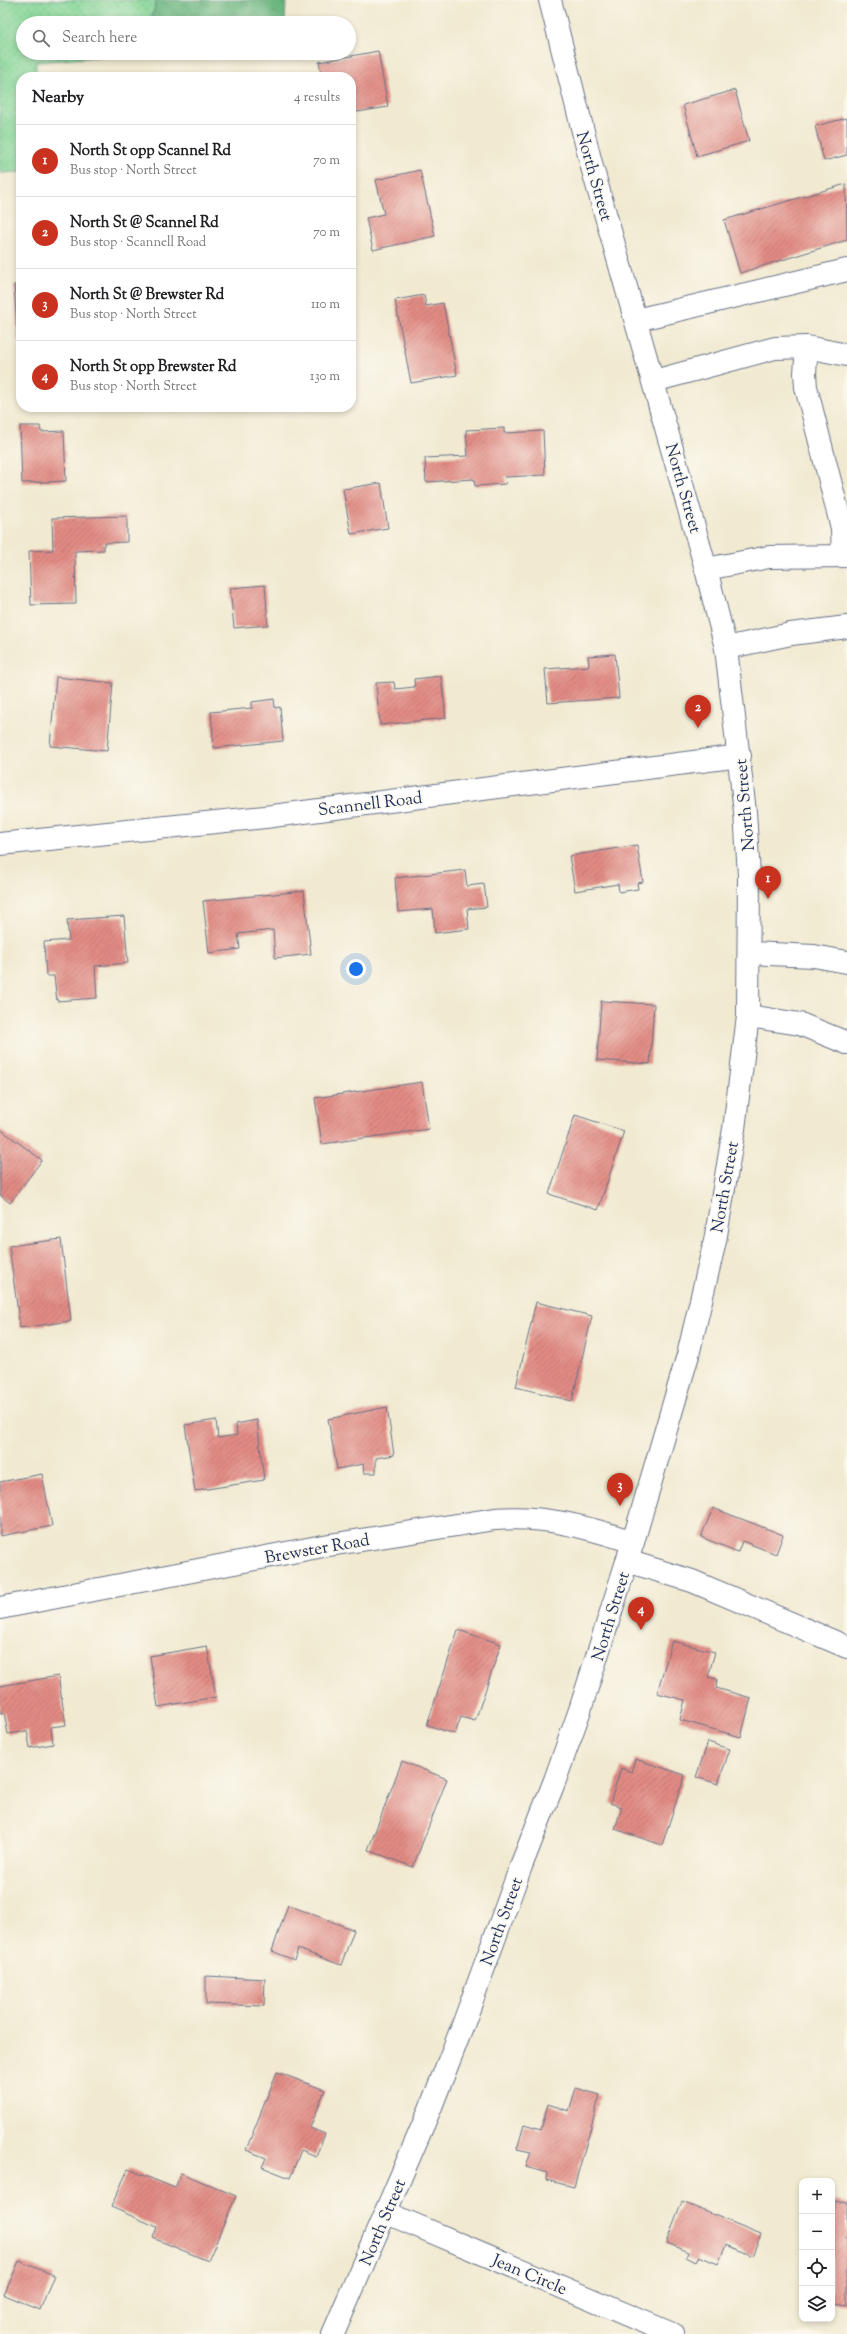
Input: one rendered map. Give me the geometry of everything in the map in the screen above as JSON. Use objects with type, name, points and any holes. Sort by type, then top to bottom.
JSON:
[{"type":"main road","name":"North Street","points":[[333,2334],[387,2213],[430,2109],[521,1866],[555,1780],[580,1710],[630,1551],[688,1354],[715,1241],[734,1129],[748,1016],[749,875],[740,756],[726,648],[706,569],[654,381],[592,167],[550,0]]},
{"type":"main road","points":[[636,320],[847,270]]},
{"type":"main road","points":[[706,569],[769,557],[845,556],[842,528],[806,387],[805,373],[807,347]]},
{"type":"main road","points":[[654,381],[775,348],[807,347],[847,355]]},
{"type":"main road","points":[[726,648],[791,634],[847,627]]},
{"type":"main road","name":"Scannell Road","points":[[0,844],[265,817],[740,756]]},
{"type":"main road","points":[[749,953],[814,956],[847,962]]},
{"type":"main road","points":[[748,1016],[800,1024],[847,1043]]},
{"type":"main road","name":"Brewster Road","points":[[0,1608],[293,1551],[495,1519],[517,1518],[560,1521],[630,1551],[692,1581],[847,1647]]},
{"type":"main road","name":"Jean Circle","points":[[387,2213],[672,2334]]},
{"type":"green space","points":[[0,0],[157,0],[152,16],[16,16],[16,60],[60,60],[36,62],[36,72],[16,72],[16,172],[0,173]]},
{"type":"green space","points":[[157,0],[286,0],[285,16],[152,16]]},
{"type":"building","points":[[378,51],[388,107],[356,112],[356,72],[321,72],[319,62],[330,60],[356,60],[356,55]]},
{"type":"building","points":[[735,90],[749,141],[697,156],[683,105]]},
{"type":"building","points":[[847,118],[847,155],[824,161],[815,126]]},
{"type":"building","points":[[420,170],[435,236],[373,250],[366,218],[384,214],[376,180]]},
{"type":"building","points":[[846,184],[847,240],[740,273],[724,220]]},
{"type":"building","points":[[14,285],[16,285],[16,313]]},
{"type":"building","points":[[424,295],[426,306],[443,303],[457,375],[411,383],[395,300]]},
{"type":"building","points":[[20,426],[40,426],[41,432],[64,431],[66,481],[22,483]]},
{"type":"building","points":[[504,428],[504,433],[543,431],[545,475],[505,477],[506,484],[475,486],[474,479],[426,482],[425,458],[468,456],[466,430]]},
{"type":"building","points":[[381,483],[388,528],[351,534],[343,489]]},
{"type":"building","points":[[127,516],[127,542],[104,543],[104,550],[75,551],[76,604],[31,605],[29,551],[53,550],[52,518]]},
{"type":"building","points":[[265,585],[268,625],[234,628],[230,588]]},
{"type":"building","points":[[615,654],[619,698],[548,703],[545,669],[589,666],[588,656]]},
{"type":"building","points":[[441,676],[446,718],[380,725],[376,683],[394,682],[395,689],[415,687],[414,679]]},
{"type":"building","points":[[56,677],[113,683],[107,751],[50,746]]},
{"type":"building","points":[[274,699],[275,708],[280,707],[283,741],[214,748],[211,712],[252,708],[252,702]]},
{"type":"building","points":[[637,845],[643,882],[637,883],[638,889],[619,892],[618,884],[575,891],[569,856]]},
{"type":"building","points":[[465,870],[467,886],[484,884],[487,907],[467,909],[469,929],[435,933],[433,909],[398,912],[395,878]]},
{"type":"building","points":[[304,891],[311,954],[275,958],[273,930],[238,934],[240,949],[209,953],[203,901]]},
{"type":"building","points":[[124,916],[128,963],[95,966],[97,998],[57,1001],[54,976],[46,976],[44,942],[69,940],[67,920]]},
{"type":"building","points":[[601,1001],[654,1004],[650,1064],[597,1060]]},
{"type":"building","points":[[422,1082],[429,1129],[322,1144],[315,1098]]},
{"type":"building","points":[[575,1115],[624,1131],[598,1210],[549,1194]]},
{"type":"building","points":[[0,1129],[42,1160],[10,1203],[0,1195]]},
{"type":"building","points":[[61,1239],[71,1321],[20,1328],[9,1246]]},
{"type":"building","points":[[536,1302],[592,1316],[572,1401],[516,1387]]},
{"type":"building","points":[[387,1407],[394,1455],[376,1458],[376,1473],[364,1473],[363,1464],[337,1469],[328,1419]]},
{"type":"building","points":[[216,1420],[218,1438],[237,1435],[236,1424],[257,1420],[264,1480],[195,1491],[185,1425]]},
{"type":"building","points":[[42,1474],[52,1526],[0,1536],[0,1482]]},
{"type":"building","points":[[713,1508],[783,1535],[776,1554],[742,1541],[738,1552],[701,1537]]},
{"type":"building","points":[[458,1630],[501,1644],[475,1721],[461,1717],[455,1734],[427,1725]]},
{"type":"building","points":[[672,1641],[715,1652],[708,1677],[717,1679],[716,1688],[751,1698],[741,1737],[680,1720],[685,1700],[657,1693]]},
{"type":"building","points":[[207,1646],[216,1697],[158,1707],[150,1656]]},
{"type":"building","points":[[58,1676],[66,1725],[51,1727],[53,1744],[30,1748],[27,1731],[8,1734],[4,1712],[0,1713],[0,1686]]},
{"type":"building","points":[[708,1742],[730,1749],[718,1784],[696,1777]]},
{"type":"building","points":[[635,1759],[685,1775],[662,1845],[615,1829],[622,1807],[610,1803],[621,1768],[631,1772]]},
{"type":"building","points":[[402,1761],[447,1779],[413,1867],[368,1850]]},
{"type":"building","points":[[288,1905],[354,1930],[341,1965],[298,1949],[294,1960],[272,1951]]},
{"type":"building","points":[[206,1976],[265,1979],[264,2006],[206,2004]]},
{"type":"building","points":[[277,2072],[325,2090],[310,2128],[325,2134],[316,2156],[301,2150],[290,2178],[262,2167],[266,2158],[246,2150]]},
{"type":"building","points":[[576,2088],[600,2095],[574,2187],[546,2180],[547,2173],[526,2167],[531,2152],[517,2149],[524,2125],[541,2130],[548,2104],[569,2111]]},
{"type":"building","points":[[128,2169],[175,2188],[181,2173],[236,2196],[208,2261],[153,2238],[157,2227],[111,2207]]},
{"type":"building","points":[[835,2201],[847,2203],[847,2305],[835,2303]]},
{"type":"building","points":[[682,2202],[761,2234],[752,2256],[726,2245],[718,2264],[699,2256],[696,2262],[686,2257],[688,2252],[666,2243]]},
{"type":"building","points":[[19,2261],[54,2275],[40,2310],[4,2295]]},
{"type":"place","name":"North St @ Scannel Rd","points":[[698,728]]},
{"type":"place","name":"North St opp Scannel Rd","points":[[768,899]]},
{"type":"place","name":"North St @ Brewster Rd","points":[[620,1506]]},
{"type":"place","name":"North St opp Brewster Rd","points":[[641,1630]]}]
